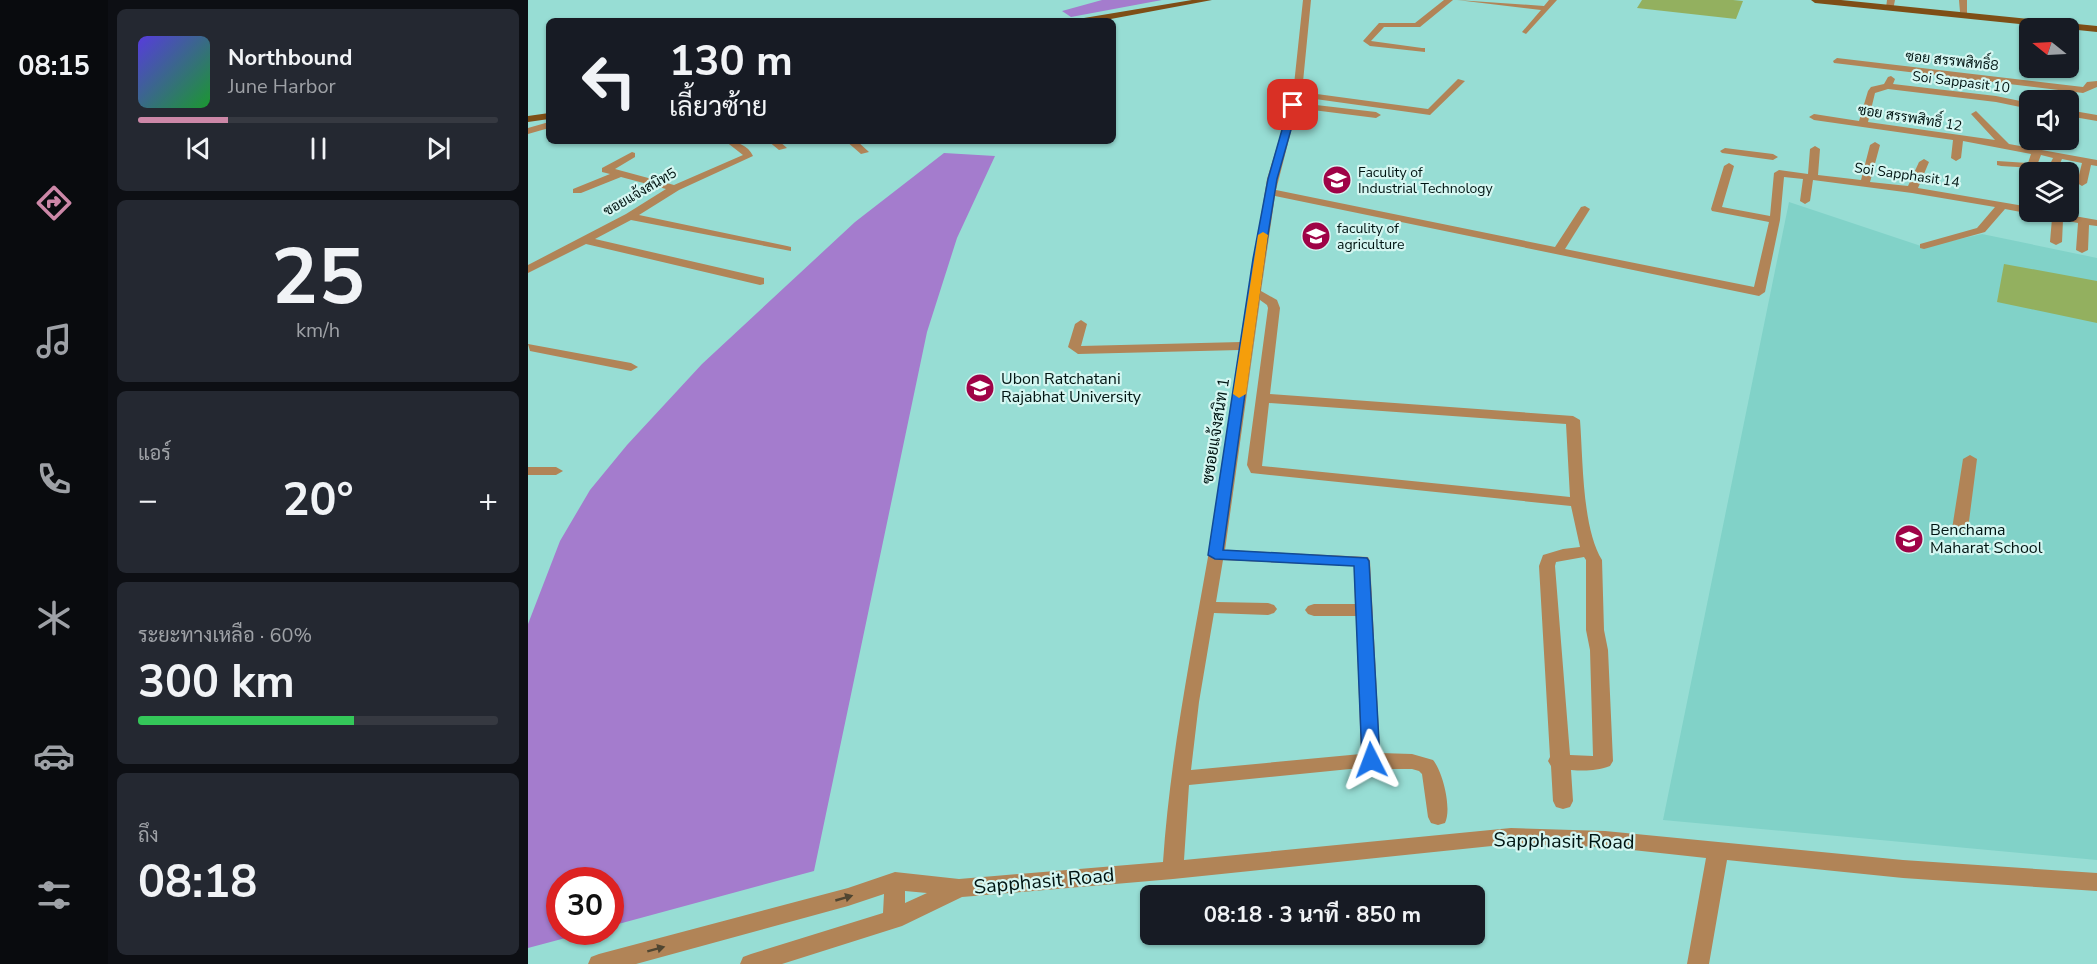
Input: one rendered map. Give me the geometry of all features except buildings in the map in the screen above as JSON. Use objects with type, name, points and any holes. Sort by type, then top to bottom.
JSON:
[{"type":"main road","points":[[1087,18],[1189,0]]},
{"type":"main road","points":[[1102,18],[1208,0]]},
{"type":"main road","points":[[1815,0],[1891,4],[2097,27]]},
{"type":"main road","points":[[1851,0],[2097,27]]},
{"type":"main road","points":[[528,117],[546,114]]},
{"type":"street","name":"ซซอยแจ้งสนิท 1","points":[[1173,870],[1180,779],[1259,259],[1272,192],[1272,179],[1295,100],[1307,0]]},
{"type":"street","points":[[1422,50],[1370,44],[1367,41],[1382,25],[1418,26],[1449,0]]},
{"type":"street","points":[[1461,0],[1546,8]]},
{"type":"street","points":[[1526,32],[1553,0]]},
{"type":"street","points":[[1963,0],[1964,12]]},
{"type":"street","name":"ซอย สรรพสิทธิ์8","points":[[1837,61],[1895,68],[1948,79],[2055,90],[2083,90],[2087,89],[2090,84],[2097,84]]},
{"type":"street","points":[[1863,125],[1871,93],[1874,89],[1888,86],[1895,68]]},
{"type":"street","points":[[1295,100],[1430,112],[1461,81]]},
{"type":"street","name":"Soi Sappasit 10","points":[[1888,86],[2019,104]]},
{"type":"street","points":[[1295,100],[1376,115]]},
{"type":"street","name":"ซอย สรรพสิทธิ์ 12","points":[[1976,114],[2002,144]]},
{"type":"street","points":[[2079,115],[2097,118]]},
{"type":"street","name":"ซอย สรรพสิทธิ์ 12","points":[[1814,117],[2002,144],[2019,149]]},
{"type":"street","points":[[528,131],[546,126]]},
{"type":"street","points":[[1956,158],[1958,139]]},
{"type":"street","name":"ซอยแจ้งสนิท5","points":[[528,270],[630,216],[675,188],[748,156],[734,144]]},
{"type":"street","points":[[777,144],[782,148]]},
{"type":"street","points":[[855,144],[864,152]]},
{"type":"street","points":[[1865,183],[1875,145]]},
{"type":"street","points":[[1805,201],[1815,149]]},
{"type":"street","name":"ซอย สรรพสิทธิ์ 12","points":[[2021,150],[2094,162]]},
{"type":"street","points":[[1725,151],[1773,157]]},
{"type":"street","points":[[2001,163],[2032,166],[2037,152]]},
{"type":"street","points":[[632,155],[606,169],[675,188]]},
{"type":"street","points":[[2056,162],[2059,156]]},
{"type":"street","points":[[1912,189],[1924,162]]},
{"type":"street","points":[[2082,183],[2094,162]]},
{"type":"street","points":[[1272,192],[1759,292],[1775,220],[1716,209],[1729,166]]},
{"type":"street","name":"Soi Sapphasit 14","points":[[1775,220],[1779,173],[1912,189],[2019,208]]},
{"type":"street","points":[[577,191],[620,174]]},
{"type":"street","points":[[1924,246],[1981,230],[2002,205]]},
{"type":"street","points":[[1558,251],[1586,209]]},
{"type":"street","points":[[630,216],[787,249]]},
{"type":"street","points":[[2079,219],[2097,223]]},
{"type":"street","points":[[2082,250],[2084,220]]},
{"type":"street","points":[[2056,242],[2057,222]]},
{"type":"street","points":[[584,240],[760,280]]},
{"type":"street","points":[[1255,292],[1273,303],[1274,308],[1254,465],[1256,470],[1578,502]]},
{"type":"street","points":[[1081,324],[1074,347],[1078,350],[1247,346]]},
{"type":"street","points":[[531,343],[631,367]]},
{"type":"street","points":[[1263,398],[1573,420],[1578,502],[1589,552],[1594,560],[1595,630],[1599,650],[1603,762],[1588,764],[1558,761]]},
{"type":"street","points":[[1960,529],[1970,459]]},
{"type":"street","points":[[528,471],[556,471]]},
{"type":"street","points":[[1563,801],[1558,761],[1547,566],[1549,559],[1556,555],[1576,551],[1589,552]]},
{"type":"street","points":[[1215,555],[1362,561],[1371,760]]},
{"type":"street","points":[[1207,607],[1268,609]]},
{"type":"street","points":[[1314,610],[1364,610]]},
{"type":"street","points":[[1180,779],[1371,760],[1420,761],[1428,765],[1431,772],[1438,818]]},
{"type":"street","name":"Sapphasit Road","points":[[959,888],[1173,870],[1511,836],[1605,839],[1904,869],[2097,882]]},
{"type":"street","points":[[1698,964],[1718,850]]},
{"type":"street","points":[[894,919],[895,881]]},
{"type":"street","points":[[599,964],[848,897],[895,881],[959,888]]},
{"type":"street","points":[[751,964],[797,957],[894,919],[959,888]]},
{"type":"shaded area","points":[[1102,0],[1162,0],[1071,17],[1062,11]]},
{"type":"shaded area","points":[[1642,0],[1743,1],[1736,19],[1637,8]]},
{"type":"shaded area","points":[[944,153],[995,156],[957,238],[927,332],[814,871],[624,922],[624,867],[546,867],[546,943],[528,948],[528,624],[560,541],[590,490],[627,445],[702,364],[855,222]]},
{"type":"shaded area","name":"Benchama Maharat School","points":[[1789,202],[1924,247],[1982,234],[2097,258],[2097,860],[1663,820]]},
{"type":"shaded area","points":[[2004,264],[2097,281],[2097,323],[1997,302]]},
{"type":"slow traffic","points":[[1239,394],[1263,235]]},
{"type":"place","name":"Faculity of Industrial Technology","points":[[1337,180]]},
{"type":"place","name":"faculity of agriculture","points":[[1316,236]]},
{"type":"place","name":"Ubon Ratchatani Rajabhat University","points":[[980,388]]},
{"type":"place","name":"Benchama Maharat School","points":[[1909,539]]},
{"type":"route","points":[[1293,105],[1272,179],[1272,192],[1259,259],[1215,555],[1362,561],[1371,760]]}]
